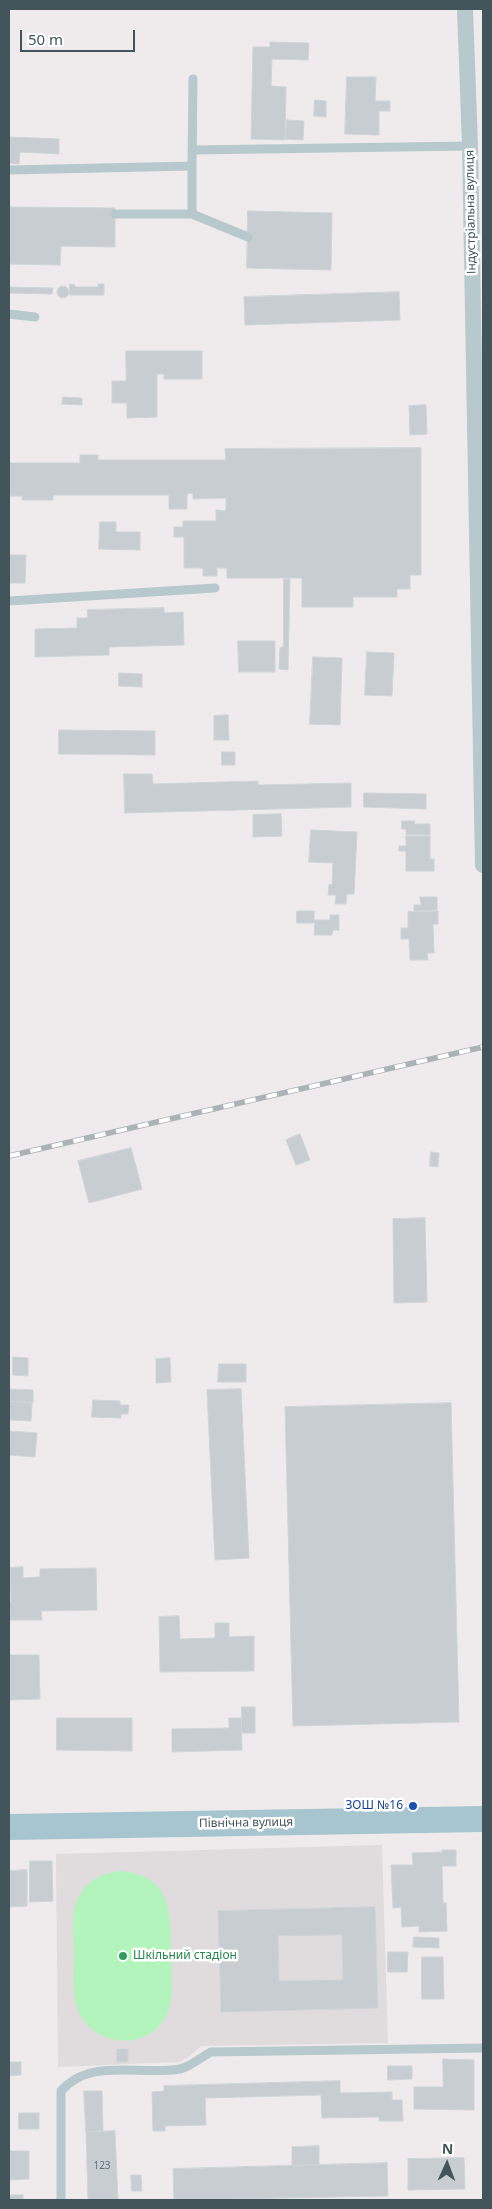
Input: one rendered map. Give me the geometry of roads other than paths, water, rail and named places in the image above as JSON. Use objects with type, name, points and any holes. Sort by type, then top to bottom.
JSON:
[{"type":"main road","name":"Північна вулиця","points":[[9,1827],[483,1819]]},
{"type":"street","name":"Індустріальна вулиця","points":[[465,9],[479,466],[483,865]]},
{"type":"lane","points":[[192,214],[193,79]]},
{"type":"lane","points":[[192,150],[470,146]]},
{"type":"lane","points":[[9,170],[192,166]]},
{"type":"lane","points":[[115,214],[192,214],[248,237]]},
{"type":"lane","points":[[9,314],[35,317]]},
{"type":"lane","points":[[9,601],[216,588]]},
{"type":"lane","points":[[61,2200],[61,2091],[68,2082],[83,2074],[103,2071],[181,2068],[211,2052],[483,2048]]},
{"type":"railway","points":[[9,1156],[483,1047]]},
{"type":"place","name":"ЗОШ №16","points":[[413,1806]]},
{"type":"place","name":"Шкільний стадіон","points":[[123,1956]]}]
